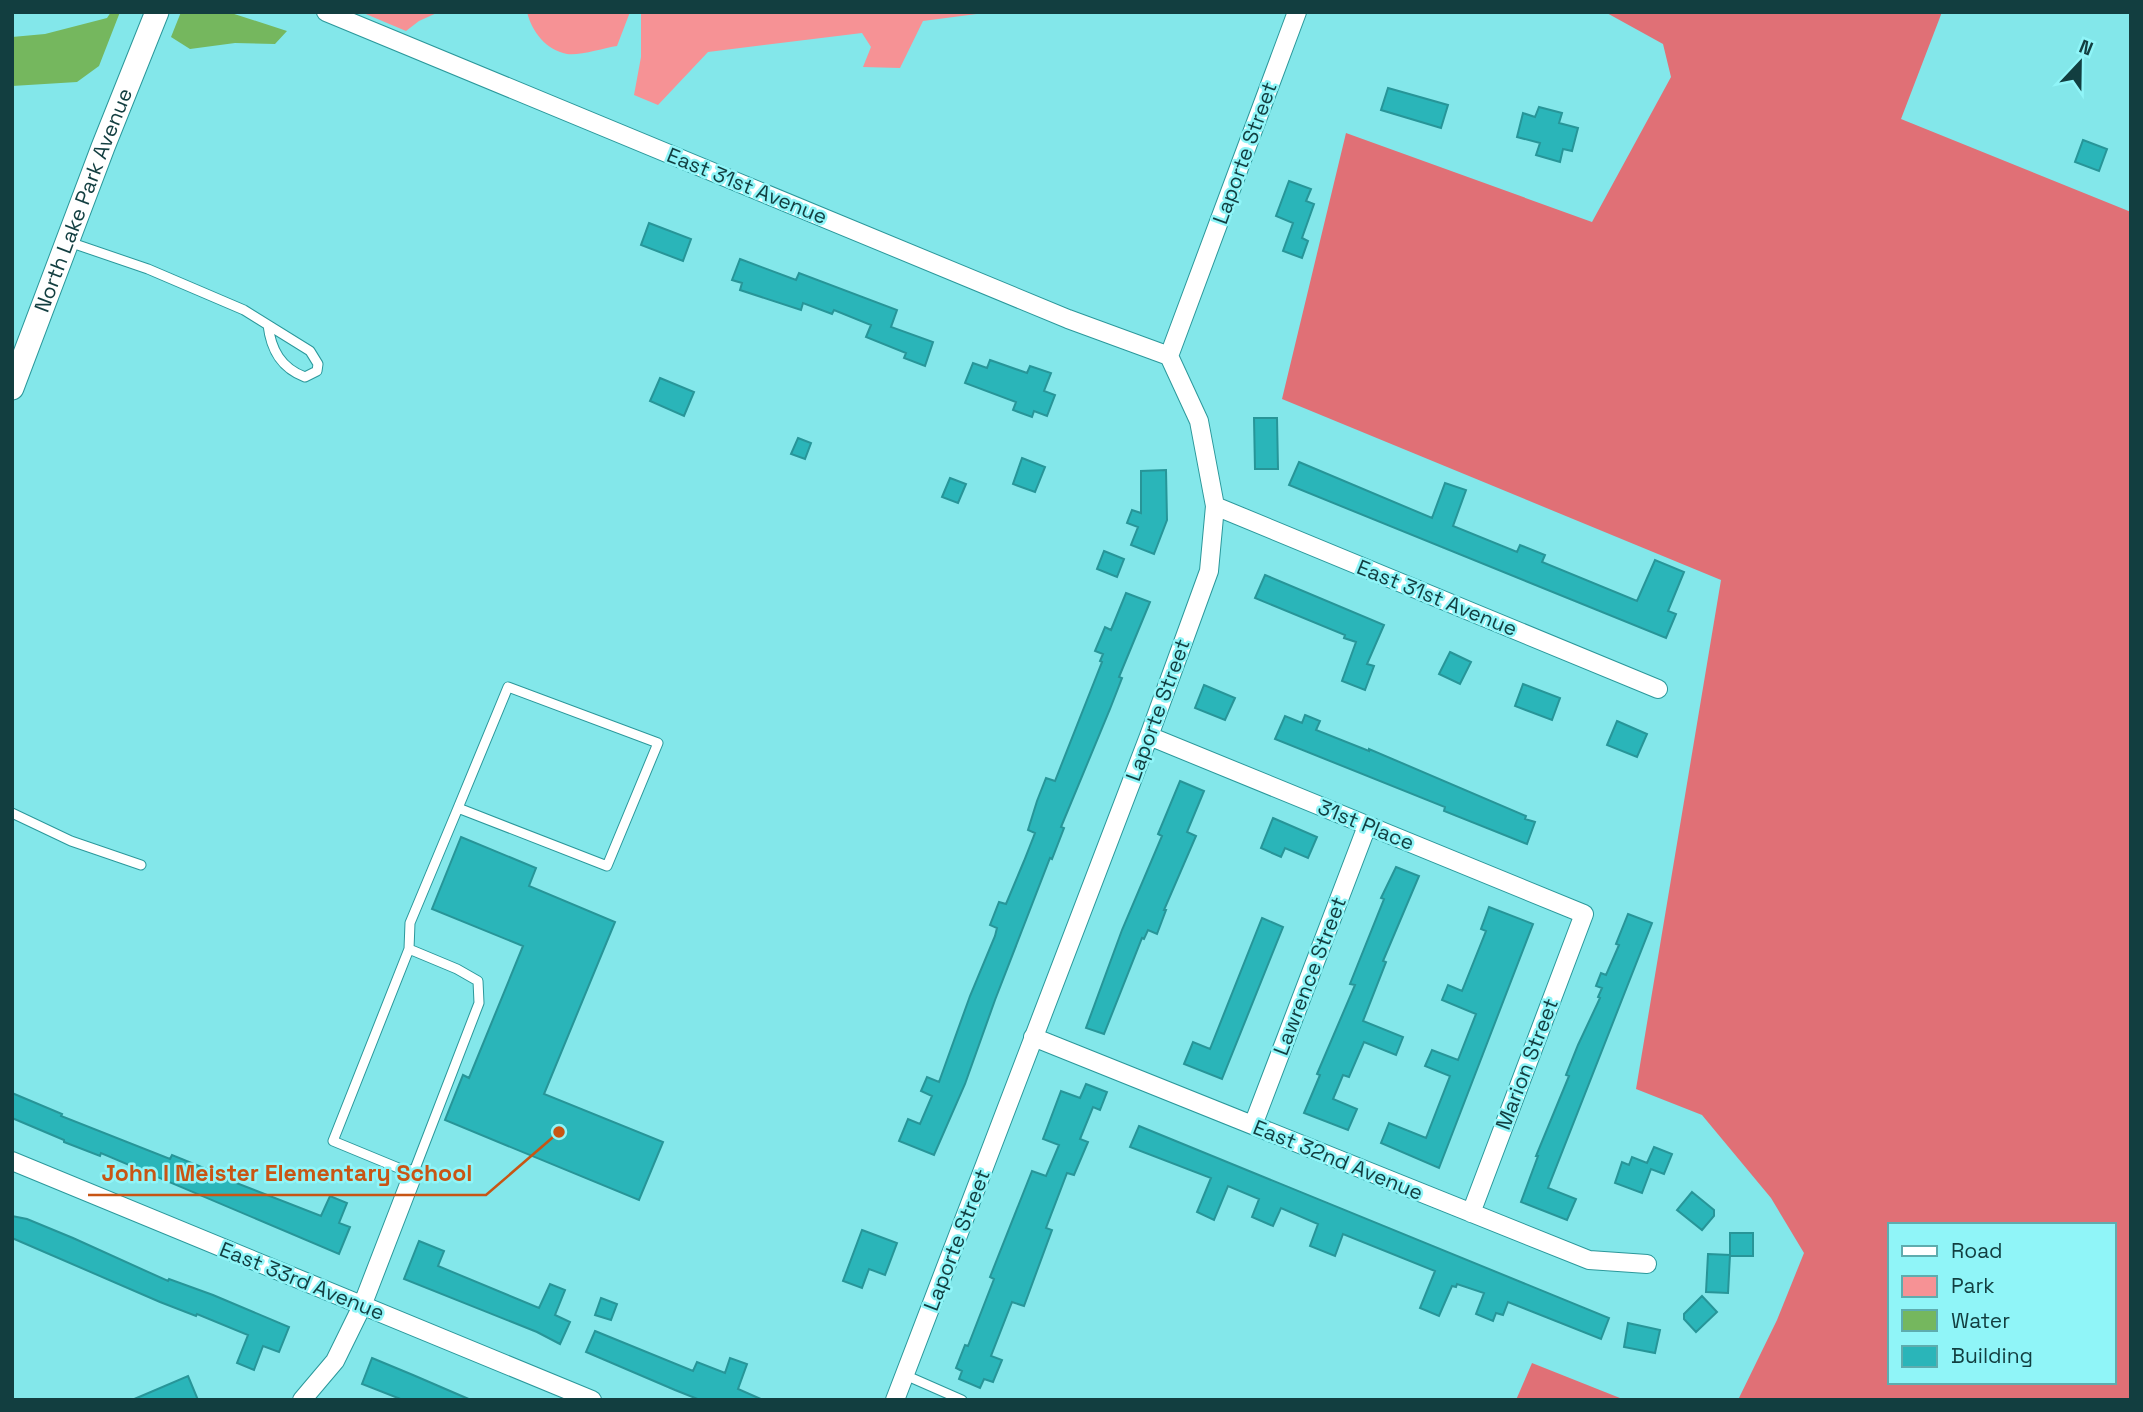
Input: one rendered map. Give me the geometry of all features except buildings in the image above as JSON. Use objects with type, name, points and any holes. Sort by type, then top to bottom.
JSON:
[{"type":"street","name":"North Lake Park Avenue","points":[[12,388],[158,12]]},
{"type":"street","name":"East 31st Avenue","points":[[327,12],[1068,319],[1169,356]]},
{"type":"street","name":"Laporte Street","points":[[895,1400],[1149,736],[1209,571],[1215,506],[1199,421],[1169,356],[1297,12]]},
{"type":"street","name":"East 31st Avenue","points":[[1215,506],[1658,689]]},
{"type":"street","name":"31st Place","points":[[1149,736],[1584,914]]},
{"type":"street","name":"Lawrence Street","points":[[1253,1125],[1367,826]]},
{"type":"street","name":"Marion Street","points":[[1471,1213],[1584,914]]},
{"type":"street","name":"East 32nd Avenue","points":[[1033,1037],[1589,1260],[1647,1264]]},
{"type":"street","name":"East 33rd Avenue","points":[[12,1161],[592,1400]]},
{"type":"street","points":[[302,1400],[335,1361],[362,1306],[413,1174]]},
{"type":"lane","points":[[68,242],[181,282],[244,310],[310,351],[318,364],[317,371],[305,377],[284,366],[272,347],[268,325]]},
{"type":"lane","points":[[409,949],[478,981],[479,1003],[413,1174],[333,1141],[409,949],[410,923],[508,687],[659,743],[607,866],[458,808]]},
{"type":"lane","points":[[12,813],[71,841],[141,866]]},
{"type":"lane","points":[[905,1375],[962,1400]]},
{"type":"green space","points":[[361,12],[439,12],[419,21],[406,31]]},
{"type":"green space","points":[[527,12],[630,12],[617,46],[567,54],[553,49],[541,39]]},
{"type":"green space","points":[[641,12],[992,12],[923,21],[900,68],[863,67],[871,47],[862,33],[708,52],[658,105],[634,95],[641,57]]},
{"type":"shaded area","points":[[1605,12],[1942,12],[1901,119],[2131,212],[2131,1400],[1738,1400],[1777,1320],[1804,1253],[1771,1198],[1702,1115],[1636,1089],[1721,580],[1282,399],[1346,133],[1592,222],[1671,77],[1663,44]]},
{"type":"shaded area","points":[[1532,1363],[1625,1400],[1516,1400]]},
{"type":"water","points":[[111,12],[120,12],[99,66],[77,82],[12,86],[12,37],[45,34],[107,18]]},
{"type":"water","points":[[181,12],[228,12],[287,31],[275,44],[235,43],[190,49],[171,37]]},
{"type":"place","name":"John I Meister Elementary School","points":[[559,1132]]}]
